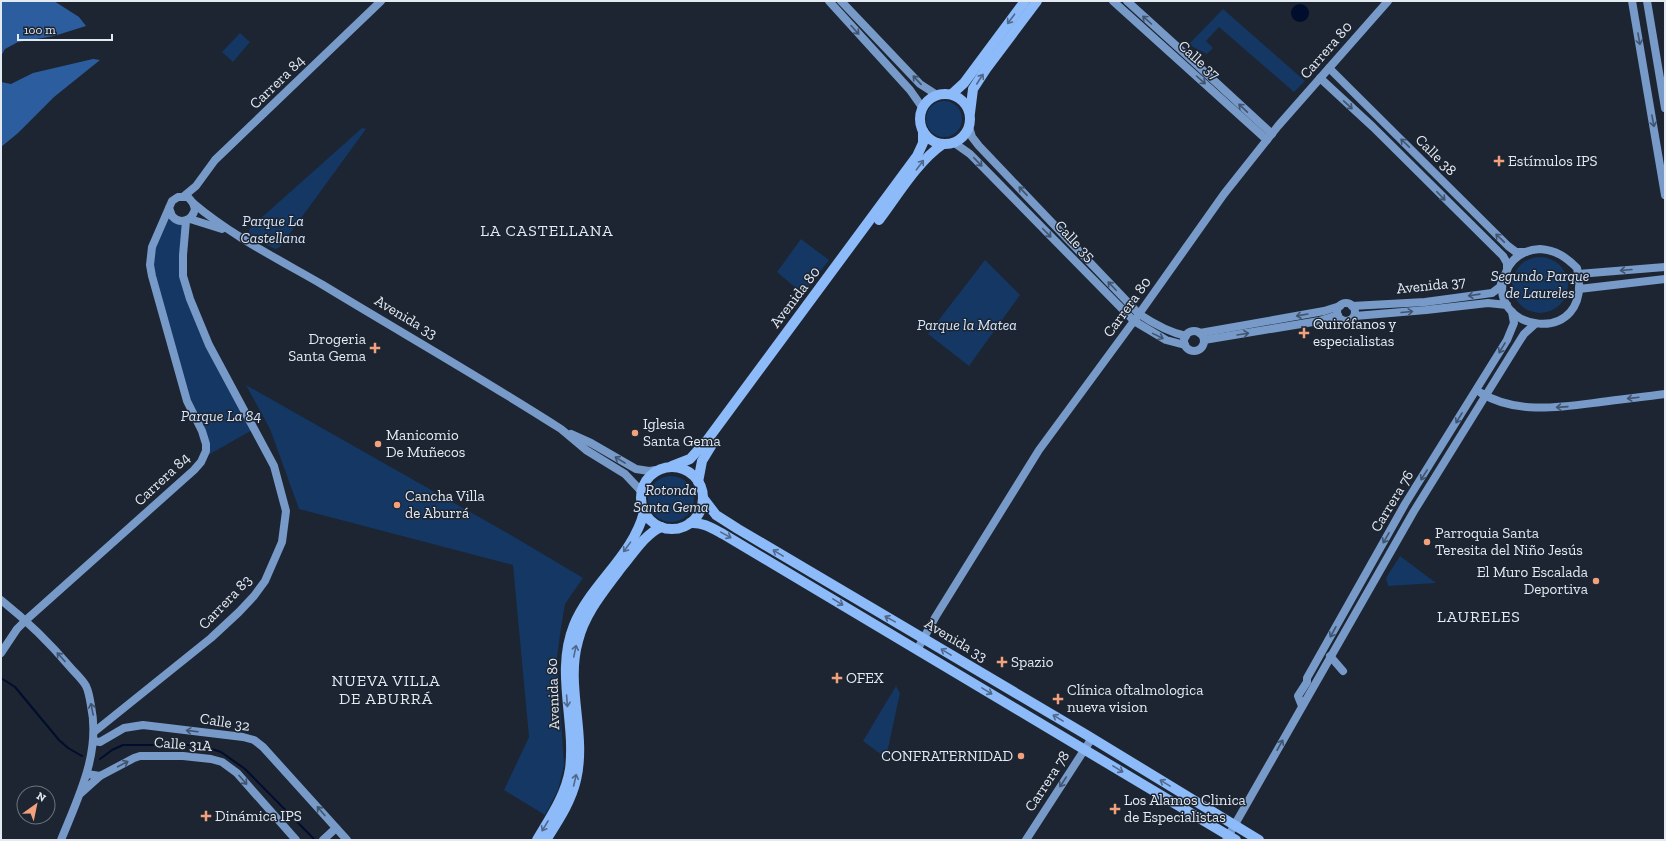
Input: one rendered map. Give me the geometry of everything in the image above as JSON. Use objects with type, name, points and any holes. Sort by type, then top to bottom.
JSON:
[{"type":"main road","points":[[952,94],[964,83],[1025,1]]},
{"type":"main road","points":[[970,115],[965,104],[952,94],[936,95],[928,100],[922,107],[920,123],[923,131],[935,142],[943,144],[960,139],[969,127],[973,89],[986,69],[1037,1]]},
{"type":"main road","name":"Avenida 80","points":[[672,466],[683,463],[693,456],[713,433],[917,156],[923,143],[923,131]]},
{"type":"main road","name":"Avenida 80","points":[[698,482],[702,461],[714,441],[923,161],[934,149],[943,144]]},
{"type":"main road","points":[[672,466],[689,471],[698,482],[703,498],[699,512],[690,523],[676,529],[661,527],[648,519],[641,503],[641,491],[645,480],[656,470],[672,466]]},
{"type":"main road","name":"Avenida 33","points":[[703,498],[716,515],[729,524],[856,600],[924,638],[1260,840]]},
{"type":"main road","name":"Avenida 80","points":[[537,840],[558,802],[570,769],[565,664],[568,645],[574,625],[595,590],[634,537],[641,524],[644,512]]},
{"type":"main road","name":"Avenida 33","points":[[690,523],[705,525],[723,534],[1084,749],[1230,838]]},
{"type":"main road","name":"Avenida 80","points":[[546,840],[564,809],[576,780],[579,740],[573,671],[575,653],[581,631],[596,602],[635,551],[647,536],[661,527]]},
{"type":"street","name":"Carrera 84","points":[[189,199],[196,186],[215,160],[381,1]]},
{"type":"street","points":[[829,1],[910,90],[922,107]]},
{"type":"street","points":[[841,1],[920,84],[936,95]]},
{"type":"street","name":"Calle 37","points":[[1113,1],[1269,137]]},
{"type":"street","name":"Calle 37","points":[[1127,1],[1182,50],[1269,137]]},
{"type":"street","name":"Carrera 80","points":[[917,650],[936,616],[1036,455],[1134,321],[1224,194],[1269,137],[1388,1]]},
{"type":"street","points":[[1632,1],[1665,195]]},
{"type":"street","points":[[1647,1],[1665,108]]},
{"type":"street","name":"Calle 38","points":[[1329,68],[1508,246],[1516,252],[1526,252]]},
{"type":"street","name":"Calle 38","points":[[1320,78],[1373,127],[1503,256],[1507,263],[1505,273]]},
{"type":"street","name":"Calle 35","points":[[969,127],[972,137],[979,146],[1139,314],[1162,328],[1173,333],[1186,336]]},
{"type":"street","name":"Calle 35","points":[[953,142],[970,154],[1134,321],[1166,340],[1185,345]]},
{"type":"street","points":[[174,199],[189,199],[195,209],[188,220],[180,221],[174,219],[170,213],[170,208],[174,199]]},
{"type":"street","name":"Avenida 33","points":[[189,199],[215,221],[234,234],[279,259],[561,429],[591,443],[636,469],[649,471],[656,470]]},
{"type":"street","name":"Carrera 84","points":[[1,653],[17,629],[26,620],[194,470],[201,462],[206,451],[202,430],[187,401],[150,265],[152,246],[170,208]]},
{"type":"street","name":"Avenida 33","points":[[188,220],[234,234]]},
{"type":"street","name":"Carrera 83","points":[[94,732],[210,638],[239,612],[254,596],[265,581],[282,542],[286,510],[274,466],[217,362],[190,300],[183,276],[183,255],[188,220]]},
{"type":"street","points":[[1540,249],[1554,251],[1568,259],[1577,268],[1579,289],[1577,300],[1567,315],[1553,323],[1535,324],[1523,320],[1510,308],[1503,291],[1505,273],[1512,262],[1526,252],[1540,249]]},
{"type":"street","points":[[1578,274],[1665,267]]},
{"type":"street","name":"Avenida 37","points":[[1352,306],[1425,302],[1492,293],[1500,287],[1505,273]]},
{"type":"street","points":[[1579,289],[1665,279]]},
{"type":"street","points":[[1202,336],[1324,311],[1346,303],[1352,306],[1355,310],[1352,319],[1347,321],[1342,320],[1338,315]]},
{"type":"street","name":"Avenida 37","points":[[1354,316],[1488,303],[1510,308]]},
{"type":"street","points":[[1338,315],[1340,306]]},
{"type":"street","name":"Carrera 76","points":[[1302,706],[1298,696],[1307,682],[1307,678],[1405,504],[1511,331],[1514,323],[1510,308]]},
{"type":"street","points":[[1202,336],[1202,348],[1196,351],[1189,350],[1185,345],[1186,336],[1194,331],[1202,336],[1319,321],[1338,315]]},
{"type":"street","name":"Carrera 76","points":[[1230,838],[1234,825],[1414,511],[1524,334],[1535,324]]},
{"type":"street","points":[[1476,389],[1501,402],[1534,408],[1568,407],[1665,394]]},
{"type":"street","name":"Avenida 33","points":[[561,429],[586,450],[625,474],[641,491]]},
{"type":"street","points":[[1,600],[26,620],[61,657],[86,687],[93,715],[94,732],[92,753],[87,774],[61,840]]},
{"type":"street","points":[[1330,656],[1343,671]]},
{"type":"street","name":"Calle 32","points":[[93,741],[98,743],[124,728],[143,725],[243,737],[254,740],[280,764],[334,830],[346,840]]},
{"type":"street","name":"Calle 32","points":[[92,753],[107,738]]},
{"type":"street","name":"Carrera 78","points":[[1026,840],[1092,738]]},
{"type":"street","name":"Calle 31A","points":[[79,795],[100,776],[140,756],[183,756],[216,760],[237,773],[296,840]]},
{"type":"street","points":[[87,774],[100,776]]},
{"type":"street","points":[[323,840],[334,830]]},
{"type":"green space","points":[[1223,9],[1305,81],[1294,92],[1219,27],[1206,41],[1213,48],[1207,54],[1193,47],[1190,43]]},
{"type":"green space","points":[[240,33],[250,42],[233,62],[222,52]]},
{"type":"green space","points":[[948,101],[957,106],[961,112],[961,126],[957,132],[948,137],[940,137],[931,132],[927,126],[926,115],[931,106],[937,102]]},
{"type":"green space","name":"Parque La Castellana","points":[[362,128],[366,129],[280,247],[275,249],[250,235],[249,231],[251,227]]},
{"type":"green space","name":"Parque La 84","points":[[170,213],[186,221],[182,261],[188,293],[254,429],[203,458],[206,451],[187,401],[152,276],[155,237]]},
{"type":"green space","points":[[801,239],[829,260],[803,294],[777,272]]},
{"type":"green space","name":"Segundo Parque de Laureles","points":[[1540,257],[1551,259],[1560,265],[1566,274],[1568,285],[1566,296],[1560,305],[1551,311],[1540,313],[1529,311],[1520,305],[1514,296],[1512,285],[1514,274],[1520,265],[1529,259]]},
{"type":"green space","name":"Parque la Matea","points":[[985,260],[1020,295],[969,366],[928,334]]},
{"type":"green space","points":[[246,385],[516,538],[583,578],[565,604],[561,628],[557,657],[564,765],[558,790],[545,815],[504,790],[529,737],[513,565],[299,509],[270,429]]},
{"type":"green space","name":"Rotonda Santa Gema","points":[[676,476],[680,477],[690,486],[693,490],[693,508],[684,518],[676,522],[666,522],[658,518],[649,508],[648,494],[652,486],[662,477]]},
{"type":"green space","points":[[1400,556],[1436,583],[1388,586],[1386,578]]},
{"type":"green space","points":[[896,686],[900,693],[886,758],[863,741]]},
{"type":"shaded area","points":[[1,1],[54,1],[79,17],[86,26],[54,36],[18,42],[5,49],[1,56]]},
{"type":"shaded area","points":[[1300,4],[1306,7],[1309,13],[1306,19],[1300,22],[1294,19],[1291,13],[1294,7]]},
{"type":"shaded area","points":[[93,59],[100,60],[54,97],[18,133],[1,147],[1,82],[11,84],[33,73]]},
{"type":"waterway","points":[[1,678],[15,687],[59,740],[68,748],[82,756]]},
{"type":"waterway","points":[[100,759],[112,750],[123,745],[203,746],[221,752],[245,769],[315,840]]},
{"type":"place","name":"Estímulos IPS","points":[[1499,161]]},
{"type":"place","name":"Quirófanos y especialistas","points":[[1304,333]]},
{"type":"place","name":"Drogeria Santa Gema","points":[[375,348]]},
{"type":"place","name":"Iglesia Santa Gema","points":[[635,433]]},
{"type":"place","name":"Manicomio De Muñecos","points":[[378,444]]},
{"type":"place","name":"Cancha Villa de Aburrá","points":[[397,505]]},
{"type":"place","name":"Parroquia Santa Teresita del Niño Jesús","points":[[1427,542]]},
{"type":"place","name":"El Muro Escalada Deportiva","points":[[1596,581]]},
{"type":"place","name":"Spazio","points":[[1002,662]]},
{"type":"place","name":"OFEX","points":[[837,678]]},
{"type":"place","name":"Clínica oftalmologica nueva vision","points":[[1058,699]]},
{"type":"place","name":"CONFRATERNIDAD","points":[[1021,756]]},
{"type":"place","name":"Los Alamos Clinica de Especialistas","points":[[1115,809]]},
{"type":"place","name":"Dinámica IPS","points":[[206,816]]},
{"type":"district","name":"LA CASTELLANA","points":[[547,230]]},
{"type":"district","name":"LAURELES","points":[[1479,616]]},
{"type":"district","name":"NUEVA VILLA DE ABURRÁ","points":[[386,689]]}]
